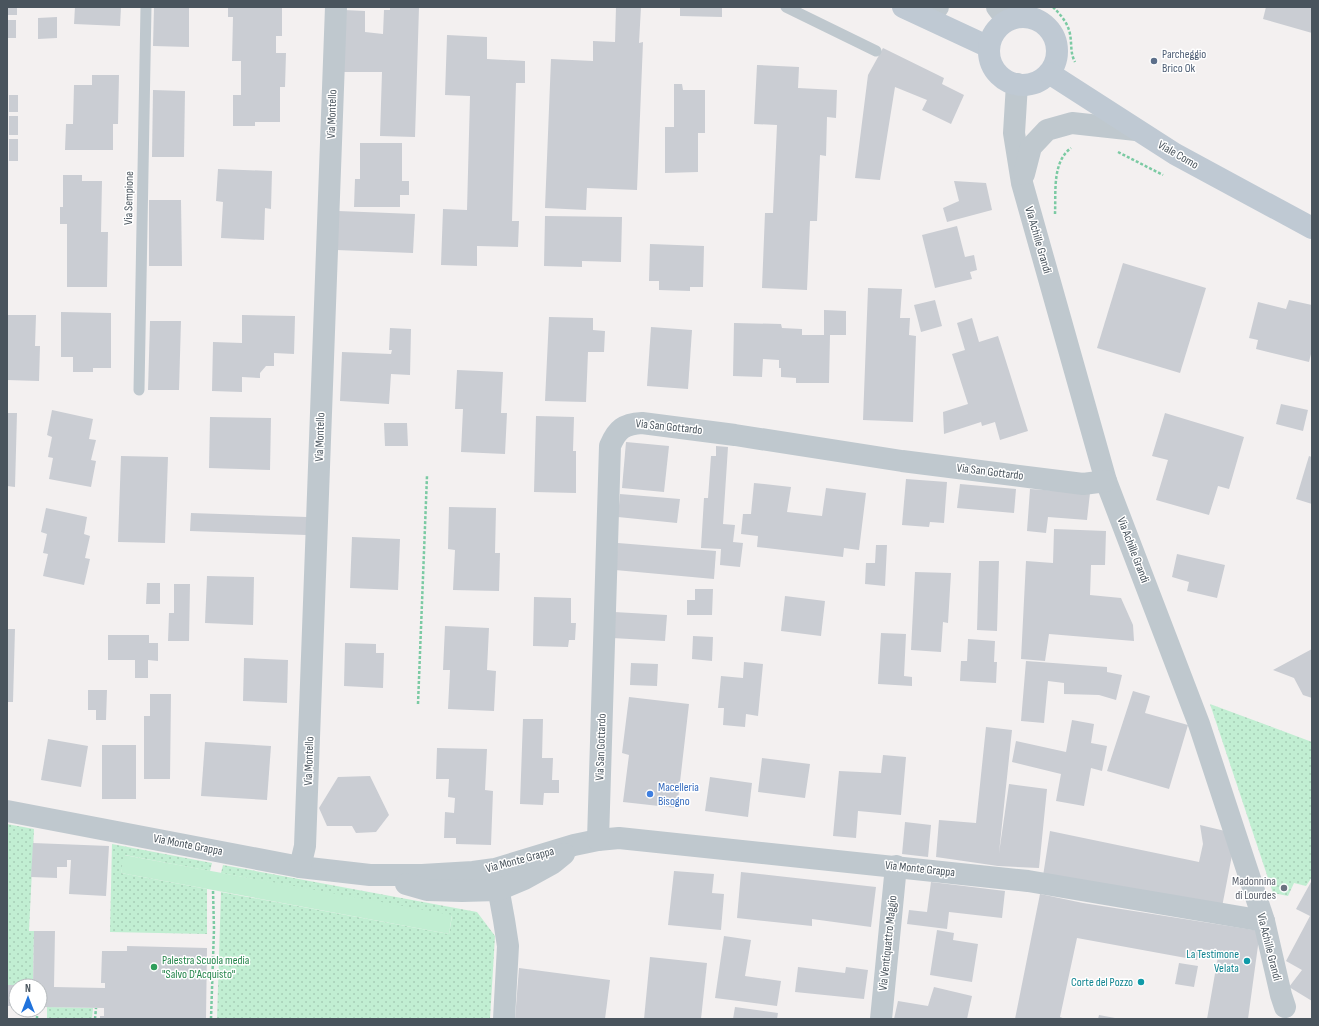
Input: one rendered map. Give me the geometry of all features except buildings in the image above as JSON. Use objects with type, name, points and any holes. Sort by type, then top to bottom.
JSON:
[{"type":"main road","points":[[906,8],[989,47]]},
{"type":"main road","points":[[1002,14],[1030,17],[1041,22],[1050,30],[1055,40],[1057,52],[1055,63],[1049,73],[1035,83],[1017,84],[1007,81],[992,67],[989,57],[989,47],[1002,14]]},
{"type":"main road","name":"Viale Como","points":[[1049,73],[1175,154],[1312,228]]},
{"type":"street","name":"Via Montello","points":[[300,867],[305,846],[336,7]]},
{"type":"street","points":[[906,8],[938,7]]},
{"type":"street","name":"Via Achille Grandi","points":[[1017,84],[1014,133],[1022,183],[1106,481],[1199,724],[1264,921],[1285,1007]]},
{"type":"street","points":[[1022,183],[1031,147],[1047,130],[1072,123],[1136,130]]},
{"type":"street","name":"Via San Gottardo","points":[[598,840],[610,446],[614,436],[621,429],[630,423],[642,423],[735,435],[926,464],[1083,484],[1106,481]]},
{"type":"street","name":"Via Monte Grappa","points":[[7,811],[300,867],[370,875],[427,890],[462,891],[496,879],[524,879],[553,863],[574,845],[598,840],[619,838],[1028,881],[1264,921]]},
{"type":"street","name":"Via Ventiquattro Maggio","points":[[881,1019],[896,866]]},
{"type":"street","points":[[496,879],[508,946],[504,1019]]},
{"type":"lane","name":"Via Sempione","points":[[139,390],[146,7]]},
{"type":"lane","points":[[786,7],[876,51]]},
{"type":"path","points":[[1053,7],[1061,15],[1070,33],[1072,56],[1077,66]]},
{"type":"path","points":[[1055,220],[1056,177],[1064,153],[1075,145]]},
{"type":"path","points":[[1116,151],[1165,177]]},
{"type":"path","points":[[418,704],[427,476]]},
{"type":"path","points":[[211,1019],[214,929],[213,890]]},
{"type":"path","points":[[95,1019],[96,1008]]},
{"type":"green space","points":[[1210,704],[1312,742],[1312,877],[1306,886],[1294,883],[1288,896],[1273,893]]},
{"type":"green space","points":[[7,824],[34,829],[29,931],[34,931],[33,978],[8,978],[7,985]]},
{"type":"green space","points":[[112,844],[212,863],[210,871],[125,855],[121,873],[207,889],[207,934],[110,932]]},
{"type":"green space","points":[[124,855],[452,915],[449,934],[121,873]]},
{"type":"green space","points":[[223,865],[477,912],[495,936],[490,1019],[217,1019],[221,892],[449,934],[452,916],[221,873]]},
{"type":"green space","points":[[48,1007],[93,1008],[92,1019],[47,1019]]},
{"type":"place","name":"Parcheggio Brico Ok","points":[[1154,61]]},
{"type":"place","name":"Macelleria Bisogno","points":[[650,794]]},
{"type":"place","name":"Madonnina di Lourdes","points":[[1284,888]]},
{"type":"place","name":"La Testimone Velata","points":[[1247,961]]},
{"type":"place","name":"Palestra Scuola media \"Salvo D'Acquisto\"","points":[[154,967]]},
{"type":"place","name":"Corte del Pozzo","points":[[1141,982]]}]
